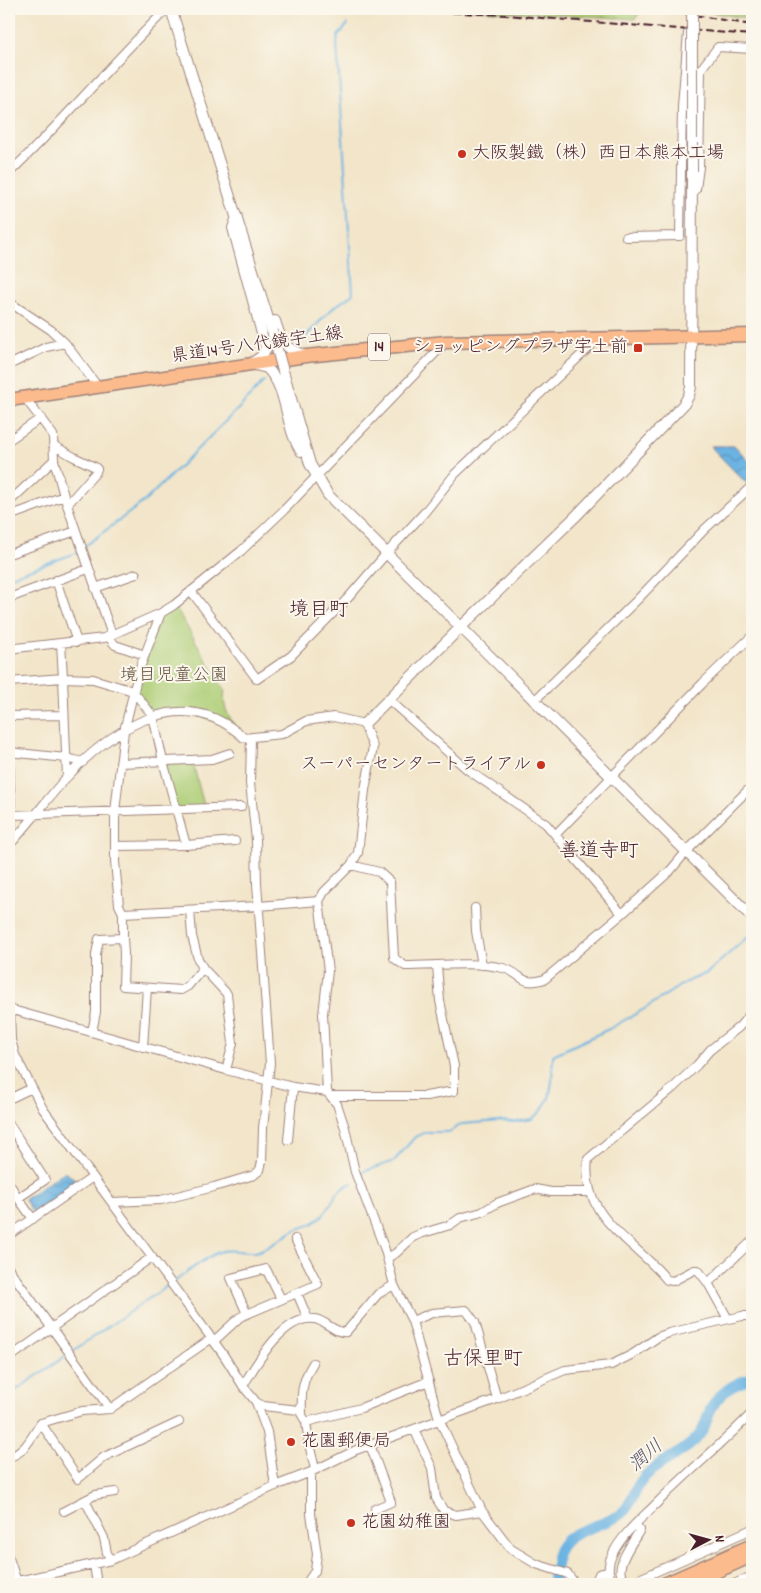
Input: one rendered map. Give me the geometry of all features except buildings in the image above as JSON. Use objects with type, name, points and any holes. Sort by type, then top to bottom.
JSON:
[{"type":"main road","name":"県道14号八代鏡宇土線","points":[[9,400],[306,356],[446,342],[752,335]]},
{"type":"main road","points":[[664,1584],[752,1545]]},
{"type":"main road","points":[[689,1584],[752,1556]]},
{"type":"street","points":[[171,9],[237,217],[310,464],[315,475],[328,495],[386,554],[752,918]]},
{"type":"street","points":[[364,724],[575,517],[684,404],[689,395],[691,387],[692,337],[691,9]]},
{"type":"street","points":[[626,236],[680,236],[682,106],[691,9]]},
{"type":"street","points":[[9,173],[37,146],[118,58],[162,15]]},
{"type":"street","points":[[691,226],[699,167],[702,69],[718,47],[752,49]]},
{"type":"street","points":[[237,217],[233,228],[266,348],[262,356],[249,365]]},
{"type":"street","points":[[242,235],[250,245],[259,266],[278,333],[284,344],[292,352],[306,356]]},
{"type":"street","points":[[9,302],[51,330],[65,343],[98,387]]},
{"type":"street","points":[[191,591],[258,679],[291,656],[348,598],[424,513],[455,474],[599,338]]},
{"type":"street","points":[[9,652],[16,648],[77,642],[110,636],[161,613],[178,603],[241,550],[284,510],[315,475],[446,342]]},
{"type":"street","points":[[9,365],[46,347],[65,343]]},
{"type":"street","points":[[249,365],[264,366],[278,381],[298,447],[310,464]]},
{"type":"street","points":[[25,398],[52,435],[54,460],[64,496],[110,636],[115,645],[146,655]]},
{"type":"street","points":[[9,440],[41,418]]},
{"type":"street","points":[[53,445],[96,469],[96,472],[67,505]]},
{"type":"street","points":[[9,502],[54,460]]},
{"type":"street","points":[[534,701],[637,600],[705,529],[752,486]]},
{"type":"street","points":[[9,516],[64,496]]},
{"type":"street","points":[[9,554],[76,531]]},
{"type":"street","points":[[9,596],[12,597],[88,569]]},
{"type":"street","points":[[95,588],[136,574]]},
{"type":"street","points":[[56,580],[77,642]]},
{"type":"street","points":[[161,613],[133,691],[124,731],[120,762],[115,812],[115,846],[119,905],[123,913],[123,986],[181,990],[188,986],[203,968]]},
{"type":"street","points":[[556,834],[703,683],[752,636]]},
{"type":"street","points":[[61,643],[67,777]]},
{"type":"street","points":[[9,682],[63,678],[93,679],[133,691],[153,716],[163,761],[186,844]]},
{"type":"street","points":[[389,700],[468,770],[546,824],[622,914]]},
{"type":"street","points":[[9,758],[12,842],[34,814],[83,762],[107,742],[138,722],[153,716],[180,712],[207,716],[229,725],[244,738],[282,734],[306,722],[334,717],[364,724]]},
{"type":"street","points":[[9,716],[63,715]]},
{"type":"street","points":[[364,724],[373,747],[365,790],[358,852],[351,865],[324,892],[319,900],[328,970],[322,1014],[328,1094],[337,1104],[345,1128],[355,1172],[387,1258],[394,1285],[412,1321],[439,1419],[482,1511],[511,1548],[536,1564],[568,1574],[575,1584]]},
{"type":"street","points":[[112,1202],[161,1200],[254,1175],[260,1170],[270,1063],[256,840],[250,783],[251,738]]},
{"type":"street","points":[[9,752],[66,758],[83,762]]},
{"type":"street","points":[[120,762],[212,759],[230,753]]},
{"type":"street","points":[[351,865],[379,872],[390,882],[394,958],[397,962],[405,966],[482,965],[504,968],[527,982],[536,982],[545,979],[670,871],[686,852],[752,786]]},
{"type":"street","points":[[11,815],[240,808]]},
{"type":"street","points":[[115,846],[235,841]]},
{"type":"street","points":[[123,913],[259,906],[319,900]]},
{"type":"street","points":[[475,908],[476,931],[482,965]]},
{"type":"street","points":[[190,910],[194,945],[198,959],[203,968],[227,994],[233,1043],[226,1070]]},
{"type":"street","points":[[92,1032],[96,1012],[96,954],[100,939],[123,938]]},
{"type":"street","points":[[275,1486],[267,1432],[256,1402],[243,1386],[213,1340],[43,1109],[15,1055],[11,1040],[9,1009],[293,1087],[328,1094],[426,1096],[454,1091],[454,1066],[440,1001],[437,966]]},
{"type":"street","points":[[144,1047],[147,988]]},
{"type":"street","points":[[728,1319],[708,1283],[698,1270],[694,1270],[673,1281],[667,1280],[655,1266],[612,1228],[601,1215],[589,1192],[587,1170],[588,1159],[673,1088],[698,1065],[710,1050],[738,1027],[752,1012]]},
{"type":"street","points":[[288,1140],[293,1087]]},
{"type":"street","points":[[9,1100],[32,1088]]},
{"type":"street","points":[[9,1124],[45,1180],[18,1198]]},
{"type":"street","points":[[9,1235],[93,1177]]},
{"type":"street","points":[[10,1187],[33,1219]]},
{"type":"street","points":[[387,1258],[396,1253],[413,1237],[450,1225],[460,1218],[482,1212],[497,1203],[535,1189],[551,1192],[589,1192]]},
{"type":"street","points":[[9,1457],[16,1455],[26,1445],[41,1423],[82,1410],[110,1409],[213,1340],[240,1317],[318,1284],[295,1239]]},
{"type":"street","points":[[708,1283],[752,1241]]},
{"type":"street","points":[[9,1358],[152,1257]]},
{"type":"street","points":[[9,1269],[110,1409]]},
{"type":"street","points":[[247,1314],[232,1278],[266,1269],[281,1299]]},
{"type":"street","points":[[243,1386],[264,1353],[285,1329],[298,1321],[308,1319],[327,1323],[340,1332],[346,1332],[378,1294],[394,1285]]},
{"type":"street","points":[[297,1293],[308,1319]]},
{"type":"street","points":[[412,1321],[432,1314],[466,1310],[469,1312],[475,1322],[497,1399]]},
{"type":"street","points":[[9,1558],[13,1583],[42,1580],[111,1560],[370,1445],[497,1399],[565,1370],[611,1365],[633,1354],[658,1337],[669,1333],[742,1316],[752,1316]]},
{"type":"street","points":[[306,1584],[315,1571],[317,1554],[312,1514],[313,1471],[306,1422],[302,1413],[305,1377],[313,1363]]},
{"type":"street","points":[[306,1422],[361,1408],[428,1381]]},
{"type":"street","points":[[256,1402],[263,1406],[299,1410],[302,1413]]},
{"type":"street","points":[[613,1584],[608,1572],[611,1556],[623,1538],[685,1475],[730,1436],[752,1413]]},
{"type":"street","points":[[41,1423],[78,1479],[104,1457],[179,1422]]},
{"type":"street","points":[[414,1429],[432,1468],[436,1498],[444,1511],[456,1515],[482,1511]]},
{"type":"street","points":[[370,1445],[391,1502],[375,1509]]},
{"type":"street","points":[[64,1511],[95,1495],[115,1492]]},
{"type":"street","points":[[85,1500],[104,1538],[107,1553],[111,1560]]},
{"type":"street","points":[[635,1524],[640,1530],[626,1553],[620,1572],[627,1584],[752,1529]]},
{"type":"street","points":[[94,1565],[97,1584]]},
{"type":"street","points":[[595,1584],[599,1574],[608,1572]]},
{"type":"street","points":[[734,1584],[752,1576]]},
{"type":"green space","points":[[459,9],[643,9],[635,19]]},
{"type":"green space","points":[[709,9],[752,9],[752,19],[709,12]]},
{"type":"green space","name":"境目児童公園","points":[[174,605],[225,691],[225,705],[235,725],[233,728],[193,713],[153,716],[133,691],[161,613]]},
{"type":"green space","points":[[192,760],[205,809],[176,810],[163,761]]},
{"type":"water","points":[[710,446],[735,446],[752,465],[752,482],[748,485]]},
{"type":"water","points":[[64,1172],[80,1182],[34,1215],[25,1200],[26,1198]]},
{"type":"waterway","points":[[296,346],[333,308],[353,294],[337,45],[338,36],[348,24]]},
{"type":"waterway","points":[[85,546],[146,500],[264,381]]},
{"type":"waterway","points":[[9,577],[79,552]]},
{"type":"waterway","points":[[360,1173],[394,1161],[415,1137],[426,1132],[449,1132],[462,1124],[500,1121],[515,1122],[532,1119],[541,1111],[549,1098],[552,1082],[553,1055],[609,1029],[684,983],[707,973],[752,933]]},
{"type":"waterway","points":[[174,1282],[214,1254],[228,1250],[259,1251],[295,1230],[311,1224],[322,1217],[340,1191],[352,1183]]},
{"type":"waterway","points":[[71,1352],[170,1284]]},
{"type":"waterway","points":[[9,1395],[67,1355]]},
{"type":"waterway","name":"潤川","points":[[555,1584],[554,1575],[557,1556],[561,1546],[568,1538],[608,1521],[625,1510],[642,1480],[654,1468],[690,1445],[698,1436],[704,1428],[711,1409],[720,1397],[738,1383],[752,1379]]},
{"type":"railway","points":[[369,9],[506,15],[752,35]]},
{"type":"railway","points":[[660,9],[752,25]]},
{"type":"place","name":"大阪製鐵（株）西日本熊本工場","points":[[462,154]]},
{"type":"place","name":"ショッピングプラザ宇土前","points":[[638,348]]},
{"type":"place","name":"スーパーセンタートライアル","points":[[541,765]]},
{"type":"place","name":"花園郵便局","points":[[291,1442]]},
{"type":"place","name":"花園幼稚園","points":[[351,1523]]},
{"type":"district","name":"境目町","points":[[319,611]]},
{"type":"district","name":"善道寺町","points":[[599,852]]},
{"type":"district","name":"古保里町","points":[[483,1360]]}]
